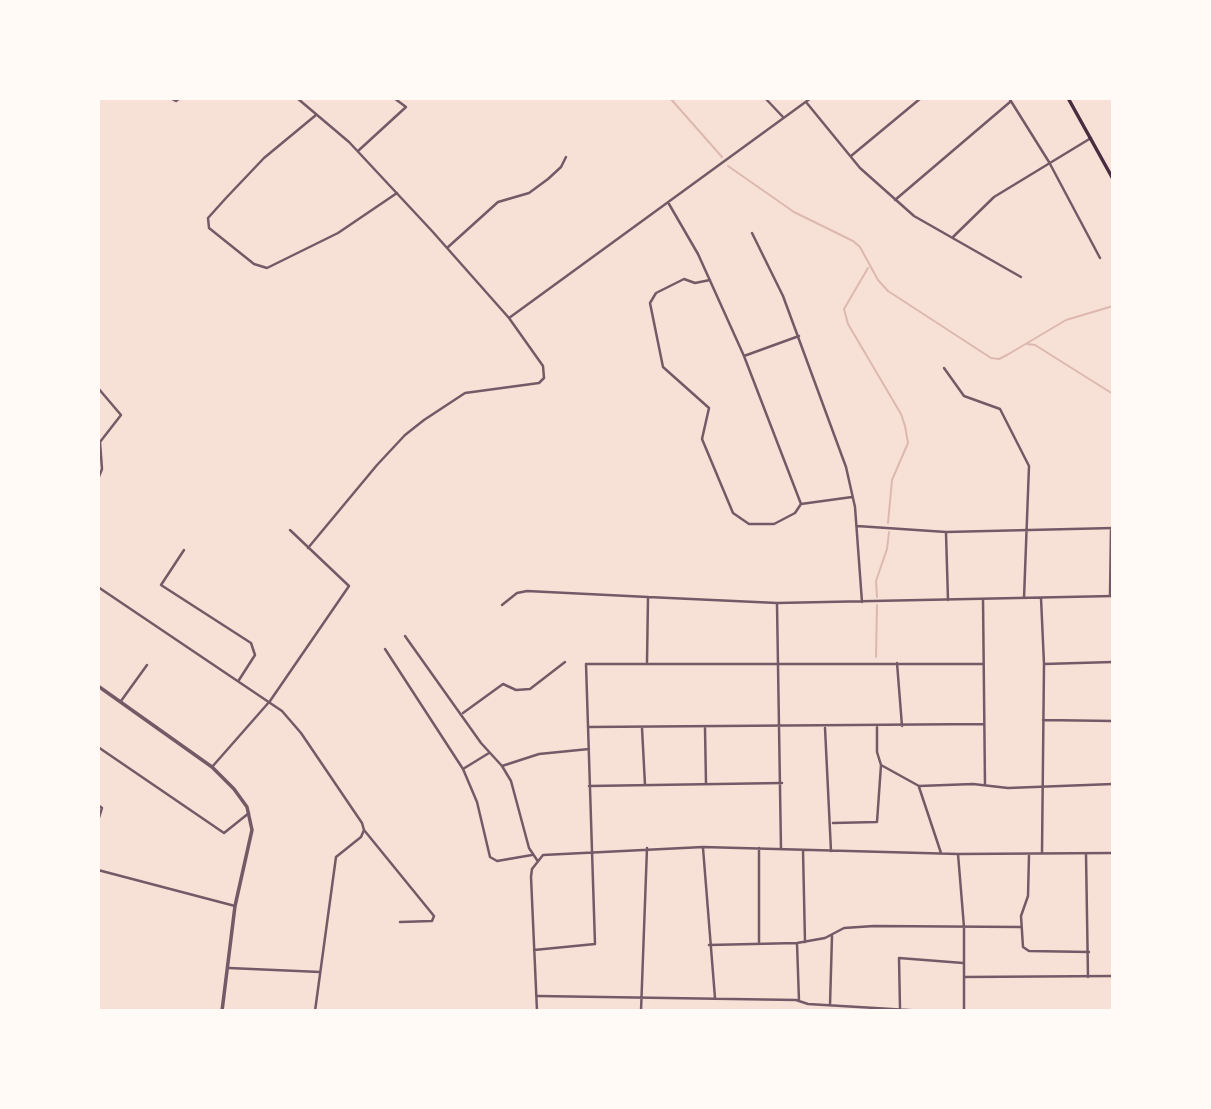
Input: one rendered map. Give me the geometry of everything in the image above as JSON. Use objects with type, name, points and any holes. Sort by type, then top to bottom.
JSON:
[{"type":"main road","points":[[1068,98],[1113,179]]},
{"type":"street","points":[[170,98],[176,101],[180,98]]},
{"type":"street","points":[[299,98],[358,151],[509,318],[543,366],[544,378],[539,383],[466,393],[424,419],[377,465],[308,548]]},
{"type":"street","points":[[358,151],[406,107],[394,98]]},
{"type":"street","points":[[765,98],[783,117]]},
{"type":"street","points":[[509,318],[811,98]]},
{"type":"street","points":[[850,157],[915,100],[921,98]]},
{"type":"street","points":[[895,200],[1010,100],[1049,162],[1100,258]]},
{"type":"street","points":[[806,102],[850,157],[914,216],[1021,277]]},
{"type":"street","points":[[317,114],[264,158],[226,198],[208,218],[209,228],[254,264],[268,268],[338,233],[397,193]]},
{"type":"street","points":[[953,237],[994,197],[1091,138]]},
{"type":"street","points":[[447,248],[464,237],[498,202],[529,193],[561,167],[566,157]]},
{"type":"street","points":[[668,202],[709,280],[744,356],[801,504]]},
{"type":"street","points":[[752,233],[799,336],[846,467],[857,526],[862,602]]},
{"type":"street","points":[[709,280],[695,283],[684,279],[652,298],[650,303],[663,367],[709,408],[702,439],[733,513],[748,524],[774,524],[795,513],[801,504],[852,497]]},
{"type":"street","points":[[744,356],[799,336]]},
{"type":"street","points":[[944,368],[964,396],[994,405],[1004,415],[1029,466],[1024,598]]},
{"type":"street","points":[[98,388],[121,415],[120,420],[100,442],[102,469],[98,480]]},
{"type":"street","points":[[502,605],[517,593],[527,591],[778,603],[1112,595],[1112,528],[946,532],[857,526]]},
{"type":"street","points":[[212,767],[270,701],[349,586],[290,530]]},
{"type":"street","points":[[946,532],[948,600]]},
{"type":"street","points":[[184,550],[161,585],[251,643],[255,655],[239,680]]},
{"type":"street","points":[[98,587],[270,701],[301,733],[364,830],[434,916],[432,921],[400,922]]},
{"type":"street","points":[[647,662],[648,597]]},
{"type":"street","points":[[1041,598],[1044,664],[1042,853]]},
{"type":"street","points":[[983,599],[985,785]]},
{"type":"street","points":[[778,603],[782,727],[781,849]]},
{"type":"street","points":[[405,636],[511,781],[532,855],[537,860]]},
{"type":"street","points":[[384,649],[463,769],[477,802],[491,859],[497,861],[532,855]]},
{"type":"street","points":[[463,713],[503,684],[516,690],[530,689],[565,662]]},
{"type":"street","points":[[1044,664],[1113,662]]},
{"type":"street","points":[[897,663],[902,726]]},
{"type":"street","points":[[534,950],[595,944],[586,664],[983,664]]},
{"type":"street","points":[[121,701],[146,665]]},
{"type":"street","points":[[98,686],[212,767],[242,798],[249,813],[252,830],[235,906],[222,1011]]},
{"type":"street","points":[[1042,720],[1113,721]]},
{"type":"street","points":[[589,727],[984,724]]},
{"type":"street","points":[[831,823],[876,823],[881,765],[877,752],[877,726]]},
{"type":"street","points":[[642,727],[645,785]]},
{"type":"street","points":[[705,727],[706,784]]},
{"type":"street","points":[[825,727],[831,851]]},
{"type":"street","points":[[98,747],[224,833],[249,813]]},
{"type":"street","points":[[502,766],[539,754],[589,749]]},
{"type":"street","points":[[463,769],[489,752]]},
{"type":"street","points":[[881,765],[919,786],[985,785],[1008,788],[1113,784]]},
{"type":"street","points":[[589,786],[782,783]]},
{"type":"street","points":[[919,786],[941,853]]},
{"type":"street","points":[[98,805],[102,808],[98,821]]},
{"type":"street","points":[[315,1011],[335,857],[364,830]]},
{"type":"street","points":[[703,847],[715,998]]},
{"type":"street","points":[[537,1011],[531,877],[537,860],[552,853],[703,847],[958,854],[1113,853]]},
{"type":"street","points":[[641,1011],[644,997],[647,848]]},
{"type":"street","points":[[759,848],[759,942]]},
{"type":"street","points":[[803,849],[805,942]]},
{"type":"street","points":[[1029,853],[1028,896],[1020,928],[1026,950],[1089,952]]},
{"type":"street","points":[[1086,853],[1088,976]]},
{"type":"street","points":[[958,854],[964,927],[964,1011]]},
{"type":"street","points":[[98,870],[235,906]]},
{"type":"street","points":[[709,945],[797,943],[832,936],[846,928],[1020,928]]},
{"type":"street","points":[[830,1005],[832,936]]},
{"type":"street","points":[[797,943],[799,1001]]},
{"type":"street","points":[[900,1008],[899,958],[964,963]]},
{"type":"street","points":[[228,968],[320,972]]},
{"type":"street","points":[[964,977],[1113,976]]},
{"type":"street","points":[[538,996],[799,1001],[867,1009],[900,1008],[925,1011]]},
{"type":"waterway","points":[[670,98],[722,157]]},
{"type":"waterway","points":[[728,166],[794,212],[853,241],[860,247],[878,280],[888,291],[991,358],[999,359],[1007,355],[1066,320],[1113,306]]},
{"type":"waterway","points":[[868,268],[844,309],[848,324],[901,414],[905,426],[908,443],[892,480],[888,523]]},
{"type":"waterway","points":[[1027,344],[1035,345],[1113,394]]},
{"type":"waterway","points":[[877,597],[876,581],[887,549],[889,532]]},
{"type":"waterway","points":[[876,657],[877,605]]}]
